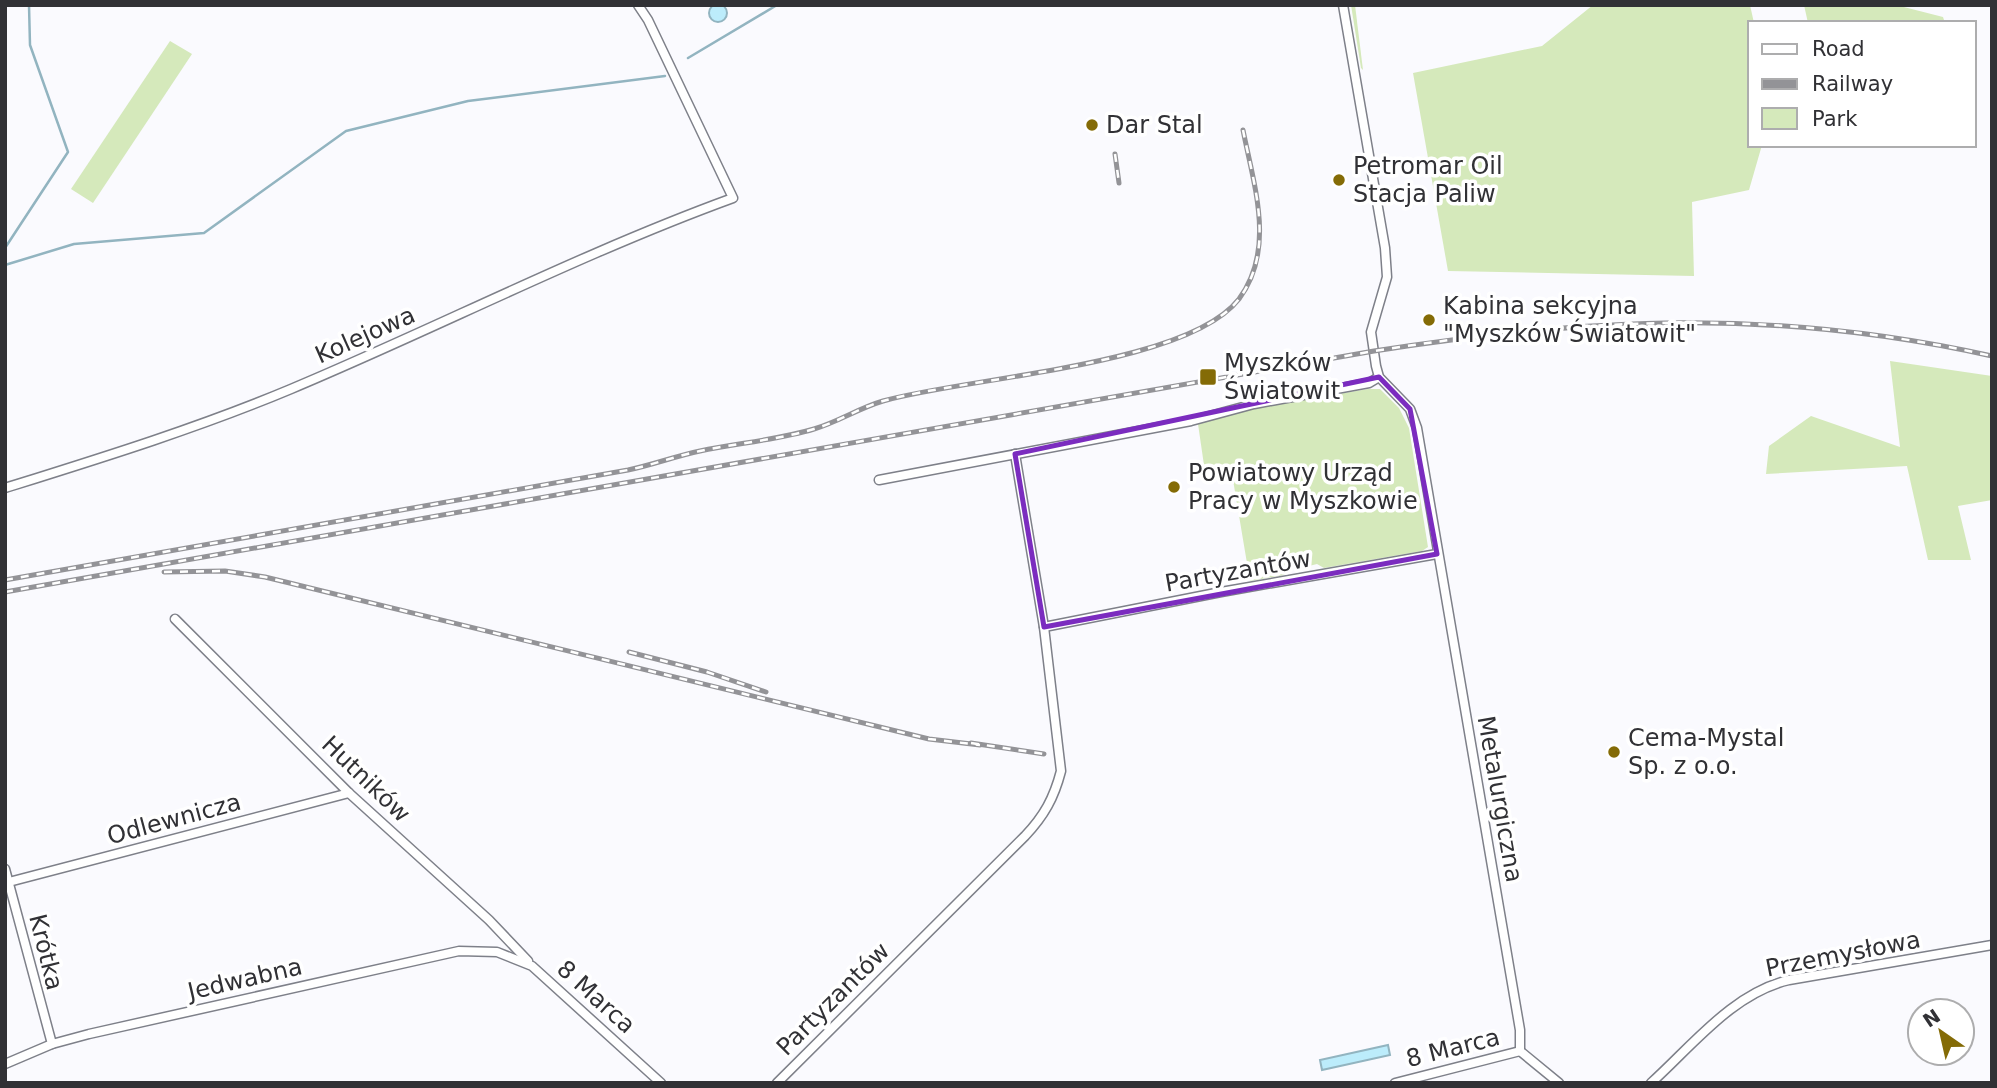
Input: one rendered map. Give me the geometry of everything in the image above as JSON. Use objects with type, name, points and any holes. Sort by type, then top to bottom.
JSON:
[{"type":"street","name":"Kolejowa","points":[[5,488],[136,447],[247,407],[339,369],[617,242],[733,198],[649,20],[638,5]]},
{"type":"street","points":[[1343,5],[1385,248],[1387,277],[1371,332],[1379,377],[1410,409],[1417,428],[1437,554]]},
{"type":"street","points":[[879,480],[1191,421],[1254,404],[1369,383],[1379,377]]},
{"type":"street","points":[[1015,454],[1044,627]]},
{"type":"street","name":"Partyzantów","points":[[778,1083],[1045,815],[1061,771],[1044,627],[1437,554]]},
{"type":"street","name":"Metalurgiczna","points":[[1437,554],[1520,1030],[1520,1051]]},
{"type":"street","name":"Hutników","points":[[175,619],[349,793],[489,920],[532,965]]},
{"type":"street","name":"Odlewnicza","points":[[7,883],[349,793]]},
{"type":"street","name":"Krótka","points":[[5,869],[52,1044]]},
{"type":"street","name":"Przemysłowa","points":[[1651,1083],[1733,1007],[1763,988],[1790,980],[1992,945]]},
{"type":"street","name":"Jedwabna","points":[[5,1064],[52,1044],[448,953],[497,953]]},
{"type":"street","name":"8 Marca","points":[[497,953],[532,965],[661,1083]]},
{"type":"street","points":[[1520,1051],[1559,1083]]},
{"type":"street","name":"8 Marca","points":[[1395,1083],[1520,1051]]},
{"type":"highlighted area","points":[[1379,377],[1410,409],[1437,554],[1044,627],[1015,454]]},
{"type":"green space","points":[[1351,5],[1355,5],[1363,70],[1361,68]]},
{"type":"green space","points":[[1593,5],[1750,5],[1754,21],[1748,21],[1748,147],[1761,147],[1749,190],[1692,202],[1694,276],[1448,271],[1413,73],[1542,46]]},
{"type":"green space","points":[[1804,5],[1896,5],[1943,17],[1944,21],[1808,21]]},
{"type":"green space","points":[[170,41],[192,54],[93,203],[71,189]]},
{"type":"green space","points":[[1890,361],[1992,376],[1992,500],[1958,506],[1971,560],[1928,560],[1907,466],[1766,474],[1769,446],[1811,416],[1900,447]]},
{"type":"green space","points":[[1380,389],[1399,408],[1409,428],[1428,547],[1422,551],[1324,568],[1317,564],[1309,566],[1308,562],[1299,564],[1284,575],[1250,581],[1231,468],[1205,472],[1198,424],[1255,408]]},
{"type":"water","points":[[714,4],[722,4],[727,13],[725,20],[714,22],[709,17],[709,9]]},
{"type":"water","points":[[1388,1045],[1390,1055],[1322,1070],[1320,1060]]},
{"type":"waterway","points":[[5,248],[68,152],[30,45],[29,5]]},
{"type":"waterway","points":[[688,58],[777,5]]},
{"type":"waterway","points":[[5,265],[74,244],[204,233],[346,131],[468,101],[665,76]]},
{"type":"railway","points":[[5,580],[628,470],[700,451],[814,429],[883,401],[1073,366],[1173,340],[1212,322],[1239,299],[1250,280],[1257,259],[1259,217],[1243,130]]},
{"type":"railway","points":[[1115,154],[1119,183]]},
{"type":"railway","points":[[5,592],[1454,339],[1608,325],[1759,324],[1835,330],[1992,356]]},
{"type":"railway","points":[[164,572],[225,571],[265,577],[929,739],[980,745]]},
{"type":"railway","points":[[629,652],[707,672],[766,692]]},
{"type":"railway","points":[[971,743],[1044,754]]},
{"type":"place","name":"Dar Stal","points":[[1092,125]]},
{"type":"place","name":"Petromar Oil Stacja Paliw","points":[[1339,180]]},
{"type":"place","name":"Kabina sekcyjna \"Myszków Światowit\"","points":[[1429,320]]},
{"type":"place","name":"Myszków Światowit","points":[[1208,377]]},
{"type":"place","name":"Powiatowy Urząd Pracy w Myszkowie","points":[[1174,487]]},
{"type":"place","name":"Cema-Mystal Sp. z o.o.","points":[[1614,752]]}]
